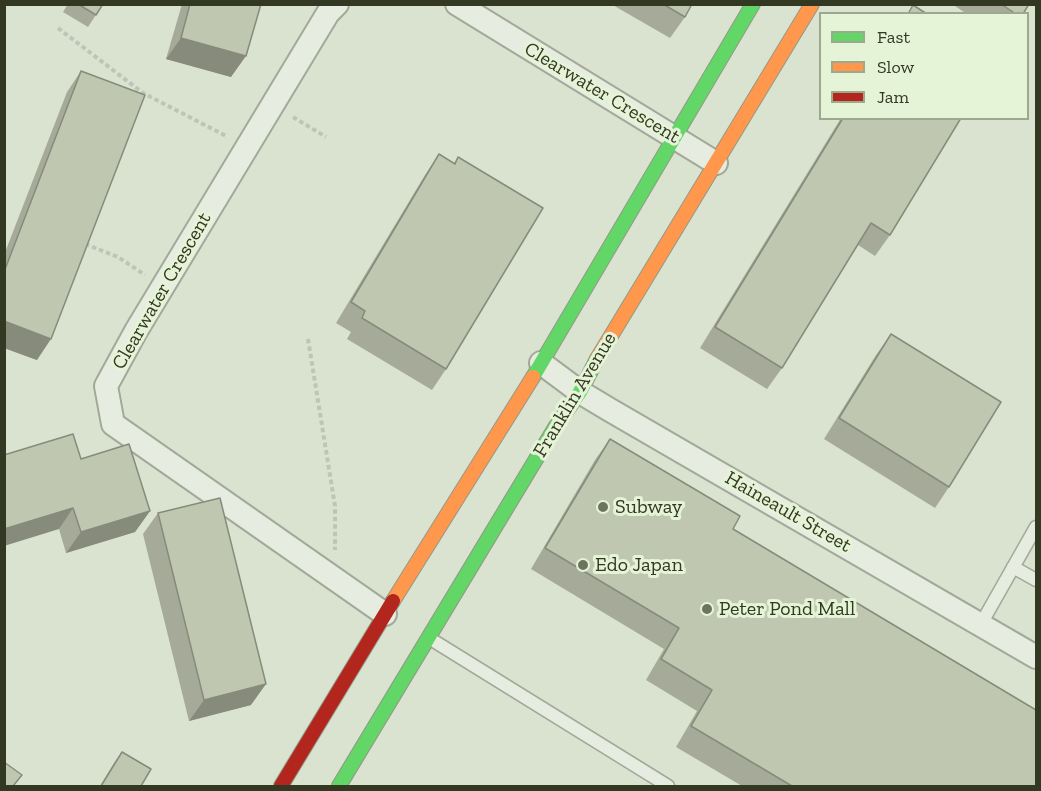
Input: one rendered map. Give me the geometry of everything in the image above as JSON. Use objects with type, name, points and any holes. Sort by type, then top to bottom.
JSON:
[{"type":"main road","points":[[281,786],[541,363],[753,4]]},
{"type":"main road","name":"Franklin Avenue","points":[[339,786],[556,426],[580,392],[600,353],[812,4]]},
{"type":"street","name":"Clearwater Crescent","points":[[337,4],[328,13],[106,386],[113,424],[385,614]]},
{"type":"street","name":"Clearwater Crescent","points":[[457,4],[716,163]]},
{"type":"street","name":"Haineault Street","points":[[541,363],[580,392],[1036,657]]},
{"type":"lane","points":[[981,624],[1036,527]]},
{"type":"lane","points":[[1013,567],[1036,580]]},
{"type":"lane","points":[[429,638],[668,786]]},
{"type":"path","points":[[58,28],[143,93],[248,147]]},
{"type":"path","points":[[273,105],[326,137]]},
{"type":"path","points":[[82,243],[118,257],[163,287]]},
{"type":"path","points":[[308,339],[335,506],[334,578]]},
{"type":"building","points":[[78,4],[103,4],[96,15]]},
{"type":"building","points":[[190,4],[261,4],[246,56],[181,38]]},
{"type":"building","points":[[663,4],[692,4],[685,17]]},
{"type":"building","points":[[1001,4],[1029,4],[1024,12],[1013,12]]},
{"type":"building","points":[[913,5],[924,12],[909,12]]},
{"type":"building","points":[[81,71],[145,95],[51,339],[4,321],[4,272]]},
{"type":"building","points":[[842,120],[960,120],[890,235],[871,223],[782,368],[715,327]]},
{"type":"building","points":[[439,154],[455,164],[458,157],[543,208],[446,369],[362,318],[365,311],[351,302]]},
{"type":"building","points":[[891,334],[1001,402],[949,487],[839,418]]},
{"type":"building","points":[[73,434],[81,459],[129,444],[150,511],[81,532],[73,508],[4,529],[4,455]]},
{"type":"building","name":"Peter Pond Mall","points":[[610,439],[740,516],[733,529],[1036,710],[1036,786],[792,786],[691,726],[712,690],[661,659],[679,628],[545,548]]},
{"type":"building","points":[[220,498],[266,684],[204,700],[158,513]]},
{"type":"building","points":[[122,752],[151,769],[141,786],[101,786]]},
{"type":"building","points":[[4,762],[22,775],[13,786],[4,786]]},
{"type":"traffic: fast","points":[[533,377],[753,4]]},
{"type":"traffic: fast","points":[[339,786],[556,426],[580,392],[597,359]]},
{"type":"traffic: slow","points":[[597,359],[812,4]]},
{"type":"traffic: slow","points":[[393,601],[533,377]]},
{"type":"traffic: jam","points":[[281,786],[393,601]]},
{"type":"place","name":"Subway","points":[[603,507]]},
{"type":"place","name":"Edo Japan","points":[[583,565]]},
{"type":"place","name":"Peter Pond Mall","points":[[707,609]]}]
